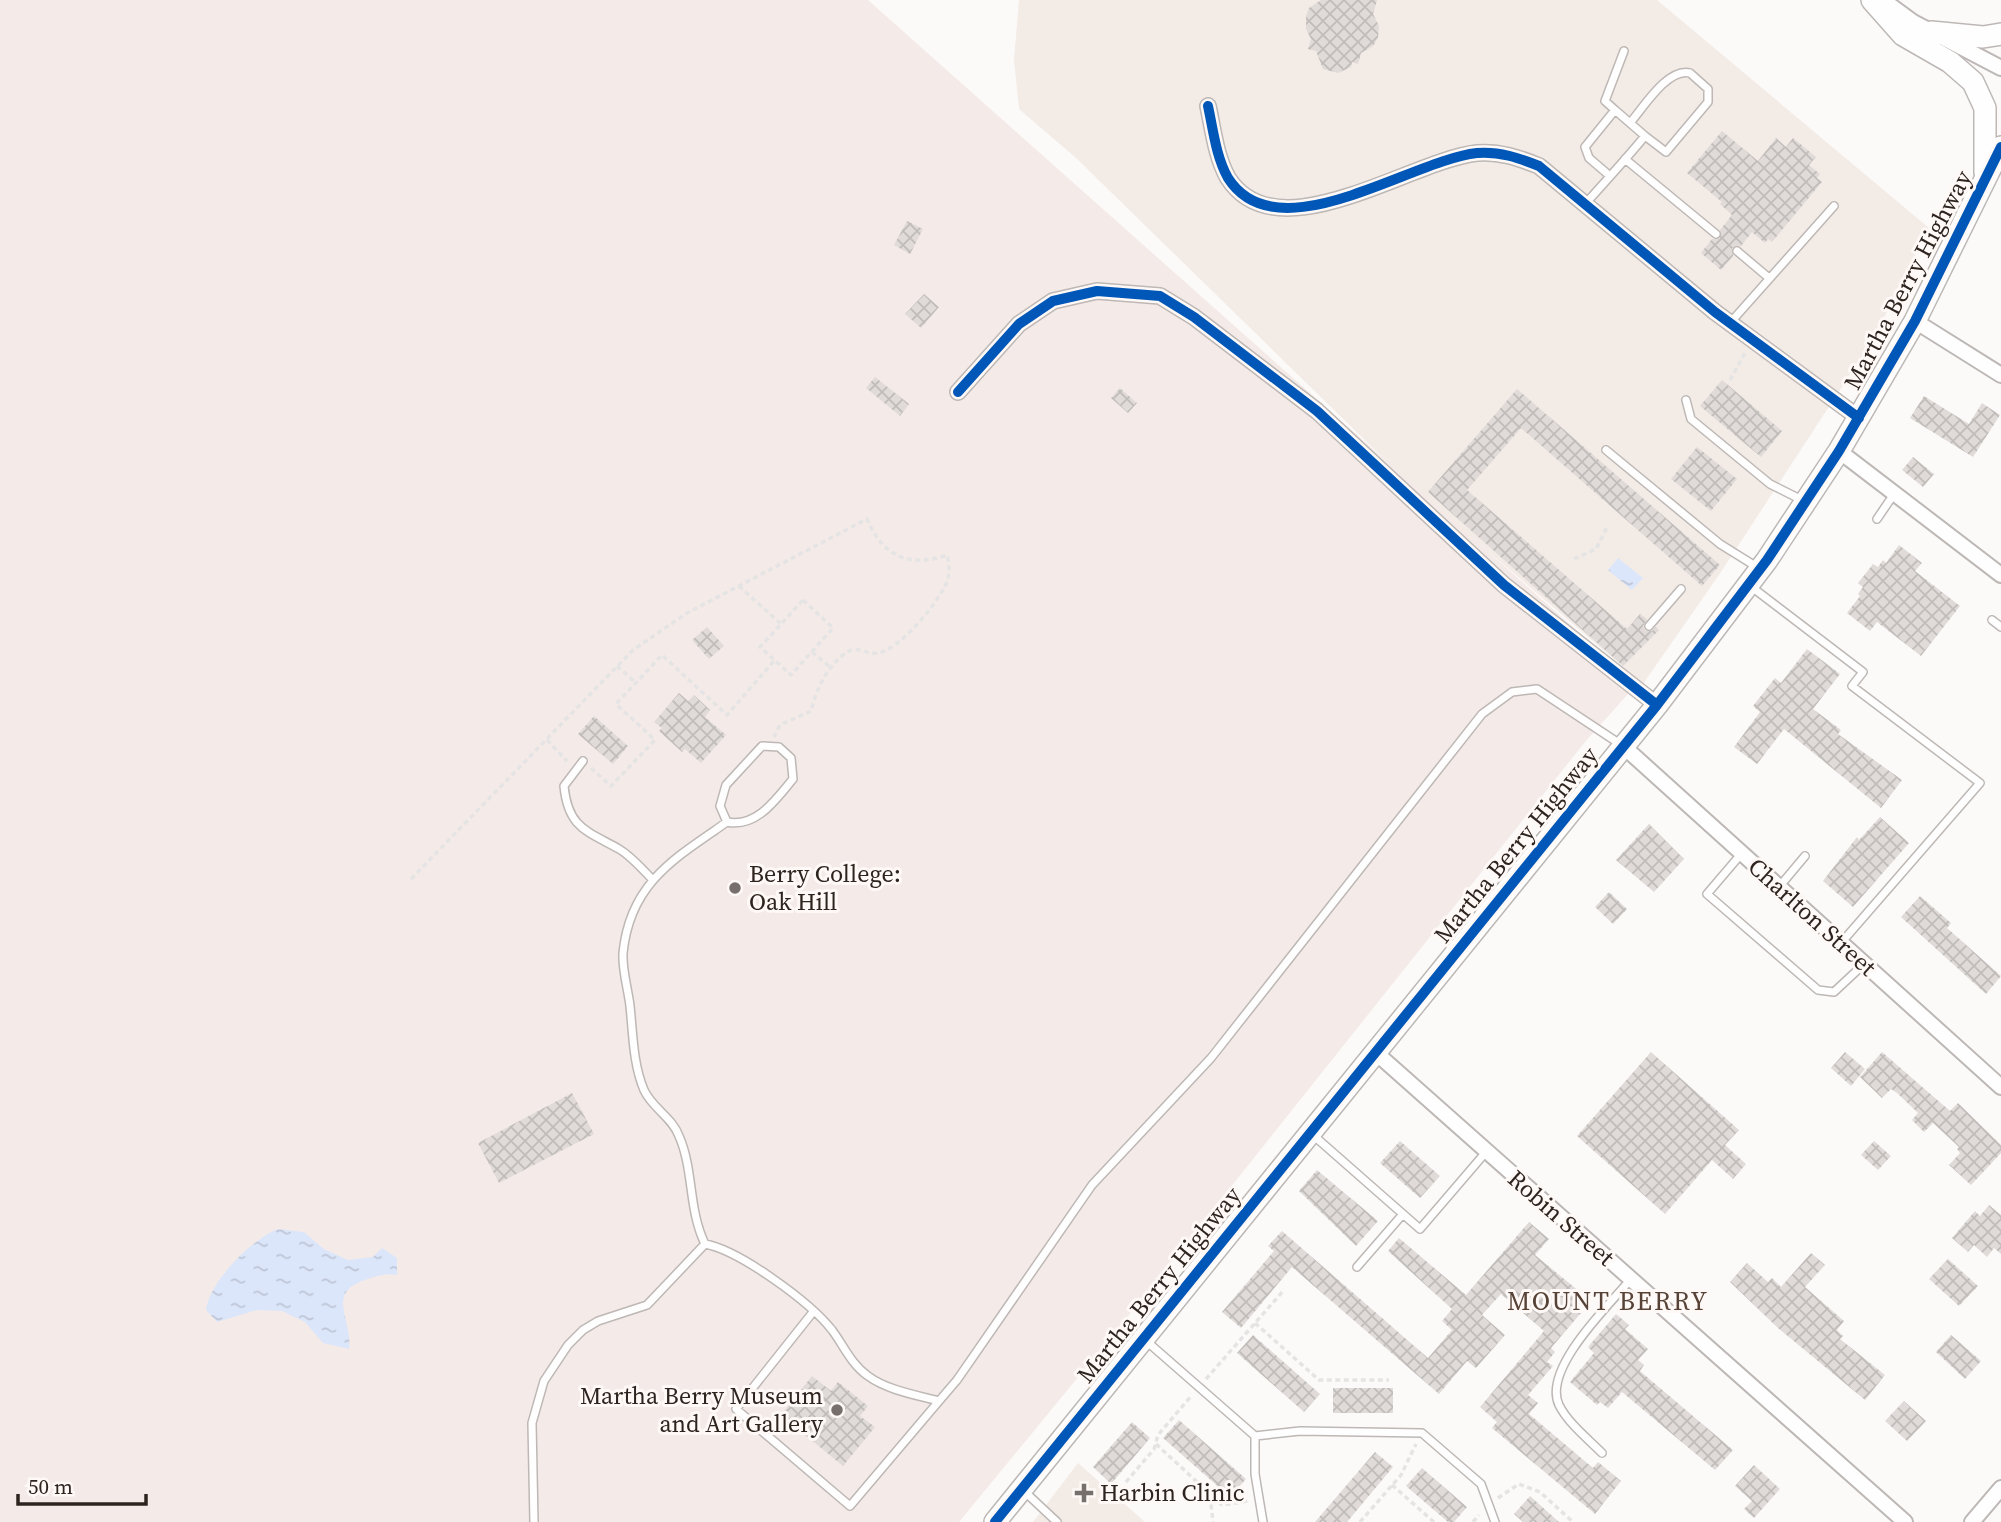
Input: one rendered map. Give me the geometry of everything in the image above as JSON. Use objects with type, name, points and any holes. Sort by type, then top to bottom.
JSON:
[{"type":"main road","points":[[1872,0],[1903,35],[1950,62],[1973,82],[1985,108],[1985,181]]},
{"type":"main road","points":[[1931,32],[1983,37],[2001,34]]},
{"type":"main road","name":"Martha Berry Highway","points":[[995,1522],[1657,705],[1755,577],[1859,418],[1914,321],[2001,147]]},
{"type":"street","points":[[1883,0],[1931,32],[2001,68]]},
{"type":"street","points":[[1208,106],[1222,164],[1232,183],[1246,195],[1280,209],[1313,206],[1442,162],[1486,153],[1507,155],[1539,166],[1730,323],[1859,418]]},
{"type":"street","points":[[958,391],[1018,324],[1053,301],[1097,291],[1160,296],[1194,317],[1317,411],[1504,585],[1657,705]]},
{"type":"street","points":[[1914,321],[2001,376]]},
{"type":"street","points":[[1839,451],[2001,575]]},
{"type":"street","name":"Charlton Street","points":[[1623,746],[2001,1087]]},
{"type":"street","name":"Robin Street","points":[[1375,1052],[1905,1522]]},
{"type":"street","points":[[1972,1522],[2001,1488]]},
{"type":"lane","points":[[1624,51],[1605,101],[1615,110],[1630,123],[1645,136],[1666,152],[1708,102],[1708,89],[1690,73],[1678,73],[1667,81],[1630,123]]},
{"type":"lane","points":[[1610,176],[1587,156],[1585,147],[1615,110]]},
{"type":"lane","points":[[1586,204],[1645,136]]},
{"type":"lane","points":[[1625,159],[1716,234]]},
{"type":"lane","points":[[1730,323],[1833,206]]},
{"type":"lane","points":[[1737,251],[1769,278]]},
{"type":"lane","points":[[1686,400],[1691,419],[1770,484],[1806,502]]},
{"type":"lane","points":[[1606,450],[1720,544],[1863,672],[1852,686],[1979,783],[1841,943]]},
{"type":"lane","points":[[1877,519],[1894,494]]},
{"type":"lane","points":[[1649,626],[1681,590]]},
{"type":"lane","points":[[1993,620],[2001,627]]},
{"type":"lane","points":[[813,1312],[736,1409],[850,1506],[957,1380],[1092,1185],[1211,1058],[1482,714],[1512,692],[1537,689],[1623,746]]},
{"type":"lane","points":[[770,745],[779,747],[791,758],[793,779],[757,817],[736,824],[727,821],[720,806],[726,785],[755,752],[770,745]]},
{"type":"lane","points":[[583,761],[564,786],[570,815],[579,826],[620,850],[652,879]]},
{"type":"lane","points":[[727,821],[670,861],[641,892],[632,914],[623,954],[635,1058],[650,1102],[679,1133],[686,1157],[694,1222],[705,1244],[728,1250],[744,1260],[813,1312],[831,1330],[850,1359],[869,1377],[939,1401]]},
{"type":"lane","points":[[1742,853],[1707,894],[1818,990],[1834,992],[1864,964]]},
{"type":"lane","points":[[1779,887],[1805,856]]},
{"type":"lane","points":[[1310,1133],[1420,1229],[1486,1152]]},
{"type":"lane","points":[[1357,1267],[1403,1214]]},
{"type":"lane","points":[[534,1522],[532,1423],[544,1381],[568,1345],[583,1330],[597,1321],[647,1305],[705,1244]]},
{"type":"lane","points":[[1602,1453],[1560,1407],[1556,1397],[1557,1384],[1573,1348],[1631,1279]]},
{"type":"lane","points":[[1144,1338],[1255,1436],[1300,1431],[1422,1433],[1481,1484],[1495,1522]]},
{"type":"lane","points":[[1255,1436],[1254,1455],[1263,1522]]},
{"type":"lane","points":[[1021,1489],[1057,1522]]},
{"type":"path","points":[[1730,380],[1752,339]]},
{"type":"path","points":[[411,880],[633,650],[687,613],[867,519],[881,543],[909,561],[926,562],[947,555],[950,566],[946,584],[937,600],[905,635],[891,648],[876,654],[858,648],[847,652],[819,685],[811,711],[780,725],[770,745]]},
{"type":"path","points":[[1574,559],[1596,549],[1607,527]]},
{"type":"path","points":[[738,585],[781,624]]},
{"type":"path","points":[[803,600],[833,628],[812,652],[790,675],[760,648],[803,600]]},
{"type":"path","points":[[812,652],[831,668]]},
{"type":"path","points":[[583,761],[611,786],[655,740],[616,704],[662,655],[727,715],[774,661]]},
{"type":"path","points":[[618,666],[636,682]]},
{"type":"path","points":[[547,740],[575,769]]},
{"type":"path","points":[[1255,1324],[1319,1380],[1389,1380]]},
{"type":"path","points":[[1360,1522],[1401,1475],[1422,1433]]},
{"type":"path","points":[[1156,1444],[1222,1505],[1259,1499]]},
{"type":"path","points":[[1489,1504],[1519,1484],[1540,1492],[1573,1522]]},
{"type":"path","points":[[1392,1485],[1434,1522]]},
{"type":"path","points":[[1210,1494],[1213,1522]]},
{"type":"shaded area","name":"Berry College: Oak Hill","points":[[0,0],[868,0],[1637,684],[1585,742],[1125,1320],[959,1522],[0,1522]]},
{"type":"shaded area","points":[[1019,0],[1657,0],[1929,228],[1875,336],[1721,572],[1643,684],[1414,488],[1075,157],[1019,109],[1014,60]]},
{"type":"shaded area","name":"Harbin Clinic","points":[[1078,1463],[1145,1522],[1033,1522]]},
{"type":"water","points":[[1618,558],[1643,578],[1632,590],[1608,570]]},
{"type":"water","points":[[278,1229],[304,1232],[324,1249],[348,1260],[373,1257],[382,1248],[397,1258],[397,1275],[365,1280],[346,1292],[343,1308],[349,1349],[323,1343],[305,1322],[282,1311],[257,1310],[217,1322],[206,1310],[215,1287],[233,1263],[256,1242]]},
{"type":"building","points":[[1321,0],[1377,0],[1373,14],[1379,26],[1378,38],[1373,46],[1361,53],[1358,64],[1352,62],[1351,67],[1338,73],[1323,69],[1316,51],[1308,49],[1311,39],[1306,29],[1306,16],[1309,8]]},
{"type":"building","points":[[1722,131],[1758,161],[1776,138],[1786,147],[1793,138],[1816,157],[1809,165],[1820,174],[1817,178],[1822,182],[1772,242],[1768,239],[1765,243],[1752,232],[1741,246],[1732,248],[1733,256],[1721,270],[1701,253],[1712,239],[1720,238],[1720,230],[1732,215],[1720,204],[1722,202],[1687,173]]},
{"type":"building","points":[[907,221],[923,229],[910,254],[894,245]]},
{"type":"building","points":[[924,294],[939,307],[921,328],[905,314]]},
{"type":"building","points":[[875,377],[909,404],[900,416],[866,388]]},
{"type":"building","points":[[1722,380],[1782,431],[1761,457],[1700,406]]},
{"type":"building","points":[[1120,388],[1137,403],[1128,413],[1111,398]]},
{"type":"building","points":[[1517,389],[1720,565],[1702,586],[1521,428],[1467,490],[1627,629],[1640,614],[1647,619],[1643,626],[1646,631],[1652,631],[1656,627],[1659,630],[1623,666],[1428,492]]},
{"type":"building","points":[[1924,396],[1969,424],[1982,403],[2000,415],[1973,457],[1910,418]]},
{"type":"building","points":[[1697,447],[1737,479],[1711,511],[1671,479]]},
{"type":"building","points":[[1913,457],[1934,474],[1923,487],[1902,470]]},
{"type":"building","points":[[1899,545],[1922,563],[1915,571],[1960,606],[1921,656],[1877,622],[1870,631],[1847,613],[1860,596],[1858,594],[1863,587],[1858,583],[1873,564],[1878,567],[1883,560],[1886,563]]},
{"type":"building","points":[[707,627],[724,646],[709,659],[692,640]]},
{"type":"building","points":[[1807,649],[1840,674],[1813,709],[1841,730],[1838,734],[1902,780],[1881,808],[1784,729],[1757,764],[1734,747],[1760,712],[1753,706],[1775,678],[1781,683]]},
{"type":"building","points":[[679,693],[688,701],[694,695],[710,710],[705,717],[726,735],[701,763],[685,749],[682,752],[659,731],[662,728],[654,722]]},
{"type":"building","points":[[594,716],[628,746],[613,764],[578,734]]},
{"type":"building","points":[[1880,817],[1909,843],[1853,907],[1823,881],[1857,837],[1859,840]]},
{"type":"building","points":[[1649,824],[1684,859],[1654,892],[1616,860]]},
{"type":"building","points":[[1609,892],[1627,909],[1613,924],[1595,907]]},
{"type":"building","points":[[1920,896],[1951,923],[1947,928],[2001,976],[1986,994],[1901,917]]},
{"type":"building","points":[[1651,1052],[1739,1130],[1725,1145],[1746,1164],[1733,1179],[1712,1160],[1665,1214],[1577,1136]]},
{"type":"building","points":[[1845,1052],[1865,1069],[1851,1086],[1831,1068]]},
{"type":"building","points":[[1882,1052],[1950,1111],[1958,1103],[2001,1145],[2001,1153],[1971,1185],[1949,1165],[1960,1153],[1957,1149],[1959,1147],[1933,1123],[1924,1132],[1912,1120],[1918,1113],[1897,1093],[1891,1089],[1882,1098],[1860,1077]]},
{"type":"building","points":[[572,1093],[594,1134],[499,1183],[478,1143]]},
{"type":"building","points":[[1400,1141],[1440,1176],[1420,1198],[1380,1163]]},
{"type":"building","points":[[1874,1141],[1891,1156],[1878,1170],[1861,1155]]},
{"type":"building","points":[[1317,1170],[1378,1221],[1356,1246],[1299,1191]]},
{"type":"building","points":[[1989,1205],[2001,1215],[2001,1254],[1994,1248],[1987,1257],[1974,1245],[1968,1252],[1952,1238],[1975,1211],[1980,1216]]},
{"type":"building","points":[[1529,1222],[1549,1239],[1535,1255],[1586,1297],[1576,1309],[1581,1313],[1551,1348],[1555,1352],[1547,1362],[1553,1366],[1528,1395],[1538,1403],[1529,1414],[1593,1468],[1598,1462],[1621,1481],[1595,1514],[1492,1428],[1497,1422],[1480,1407],[1544,1331],[1501,1294],[1482,1315],[1505,1335],[1476,1368],[1467,1361],[1439,1394],[1292,1267],[1241,1328],[1222,1312],[1274,1251],[1268,1246],[1282,1231],[1428,1358],[1452,1330],[1442,1321],[1452,1309],[1388,1251],[1399,1238],[1466,1295]]},
{"type":"building","points":[[1811,1253],[1825,1265],[1805,1287],[1844,1321],[1837,1330],[1843,1336],[1840,1339],[1885,1375],[1865,1400],[1778,1328],[1730,1282],[1747,1263],[1768,1282],[1772,1278],[1781,1287]]},
{"type":"building","points":[[1948,1259],[1978,1286],[1959,1306],[1929,1279]]},
{"type":"building","points":[[1616,1314],[1629,1325],[1625,1329],[1648,1349],[1638,1360],[1644,1365],[1640,1371],[1733,1450],[1715,1470],[1622,1392],[1608,1408],[1600,1402],[1597,1405],[1570,1382],[1594,1353],[1588,1347]]},
{"type":"building","points":[[1253,1335],[1320,1394],[1304,1412],[1237,1353]]},
{"type":"building","points":[[1951,1335],[1981,1361],[1965,1379],[1936,1352]]},
{"type":"building","points":[[812,1376],[831,1391],[838,1382],[868,1406],[860,1416],[875,1427],[843,1466],[781,1415]]},
{"type":"building","points":[[1333,1388],[1393,1388],[1393,1413],[1333,1413]]},
{"type":"building","points":[[1904,1401],[1926,1421],[1907,1441],[1885,1421]]},
{"type":"building","points":[[1179,1420],[1246,1479],[1230,1497],[1163,1438]]},
{"type":"building","points":[[1132,1422],[1150,1438],[1111,1484],[1093,1467]]},
{"type":"building","points":[[1375,1452],[1393,1467],[1347,1522],[1315,1522]]},
{"type":"building","points":[[1754,1465],[1780,1489],[1754,1518],[1744,1509],[1752,1501],[1735,1486]]},
{"type":"building","points":[[1422,1468],[1467,1507],[1454,1522],[1448,1522],[1406,1486]]},
{"type":"building","points":[[1530,1496],[1559,1522],[1523,1522],[1514,1514]]},
{"type":"cycle path","points":[[1208,106],[1218,152],[1228,178],[1250,199],[1278,208],[1311,206],[1346,197],[1449,159],[1477,153],[1501,154],[1539,166],[1715,312],[1859,418]]},
{"type":"cycle path","points":[[995,1522],[1657,705],[1767,560],[1839,451],[1915,321],[2001,147]]},
{"type":"cycle path","points":[[958,392],[1019,324],[1053,301],[1097,291],[1160,296],[1194,317],[1317,411],[1504,585],[1657,705]]},
{"type":"place","name":"Berry College: Oak Hill","points":[[735,888]]},
{"type":"place","name":"Martha Berry Museum and Art Gallery","points":[[837,1410]]},
{"type":"place","name":"Harbin Clinic","points":[[1084,1493]]},
{"type":"district","name":"MOUNT BERRY","points":[[1608,1301]]}]
